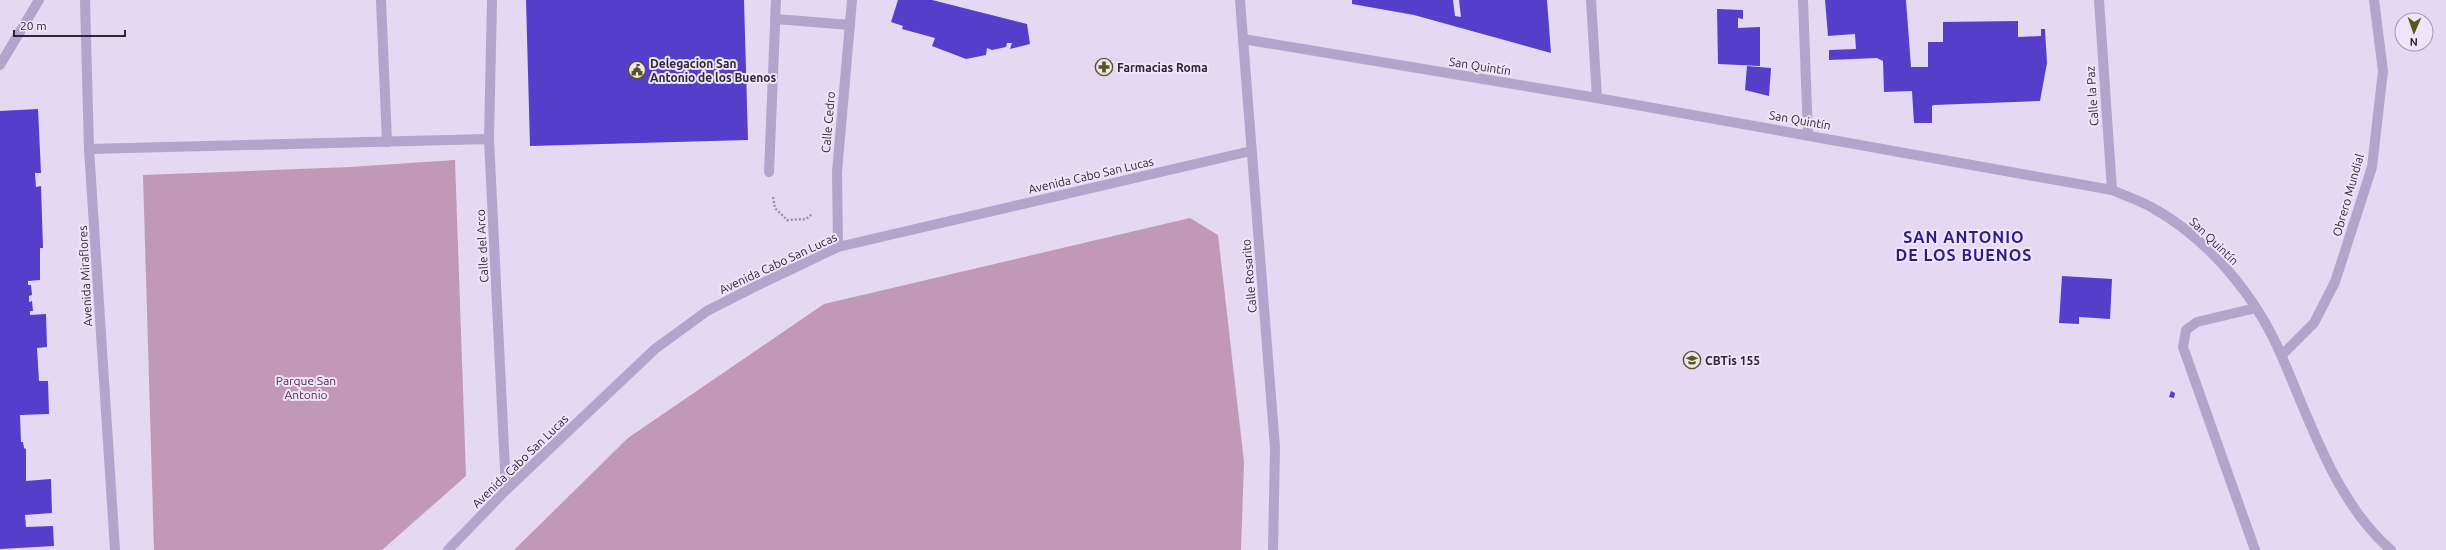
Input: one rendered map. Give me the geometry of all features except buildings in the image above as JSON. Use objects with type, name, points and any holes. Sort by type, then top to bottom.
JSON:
[{"type":"street","points":[[0,65],[39,0]]},
{"type":"street","name":"Avenida Miraflores","points":[[85,0],[89,149],[115,550]]},
{"type":"street","points":[[381,0],[387,142]]},
{"type":"street","name":"Calle del Arco","points":[[492,0],[489,139],[506,490]]},
{"type":"street","points":[[769,172],[776,0]]},
{"type":"street","name":"Calle Cedro","points":[[838,247],[837,172],[852,0]]},
{"type":"street","name":"Calle Rosarito","points":[[1240,0],[1275,448],[1273,550]]},
{"type":"street","points":[[1591,0],[1598,98]]},
{"type":"street","points":[[1803,0],[1808,135]]},
{"type":"street","name":"Calle la Paz","points":[[2099,0],[2112,190]]},
{"type":"street","name":"Obrero Mundial","points":[[2282,355],[2314,323],[2335,282],[2372,167],[2383,71],[2374,0]]},
{"type":"street","points":[[776,19],[850,26]]},
{"type":"street","name":"San Quintín","points":[[1243,39],[1598,98],[2112,190],[2151,207],[2190,233],[2226,268],[2256,308],[2282,355],[2321,451],[2349,500],[2383,543],[2391,550]]},
{"type":"street","points":[[89,149],[489,139]]},
{"type":"street","name":"Avenida Cabo San Lucas","points":[[448,550],[506,490],[655,349],[706,311],[838,247],[1251,151]]},
{"type":"street","points":[[2255,550],[2183,347],[2186,330],[2197,322],[2256,308]]},
{"type":"path","points":[[769,172],[775,208],[787,220],[806,218],[816,211]]},
{"type":"green space","name":"Parque San Antonio","points":[[455,160],[466,476],[382,550],[154,550],[143,175],[350,167]]},
{"type":"green space","points":[[1190,218],[1218,235],[1244,462],[1241,550],[514,550],[628,438],[824,304]]},
{"type":"place","name":"Farmacias Roma","points":[[1104,67]]},
{"type":"place","name":"Delegacion San Antonio de los Buenos","points":[[637,70]]},
{"type":"place","name":"CBTis 155","points":[[1692,360]]},
{"type":"district","name":"SAN ANTONIO DE LOS BUENOS","points":[[1964,246]]}]
